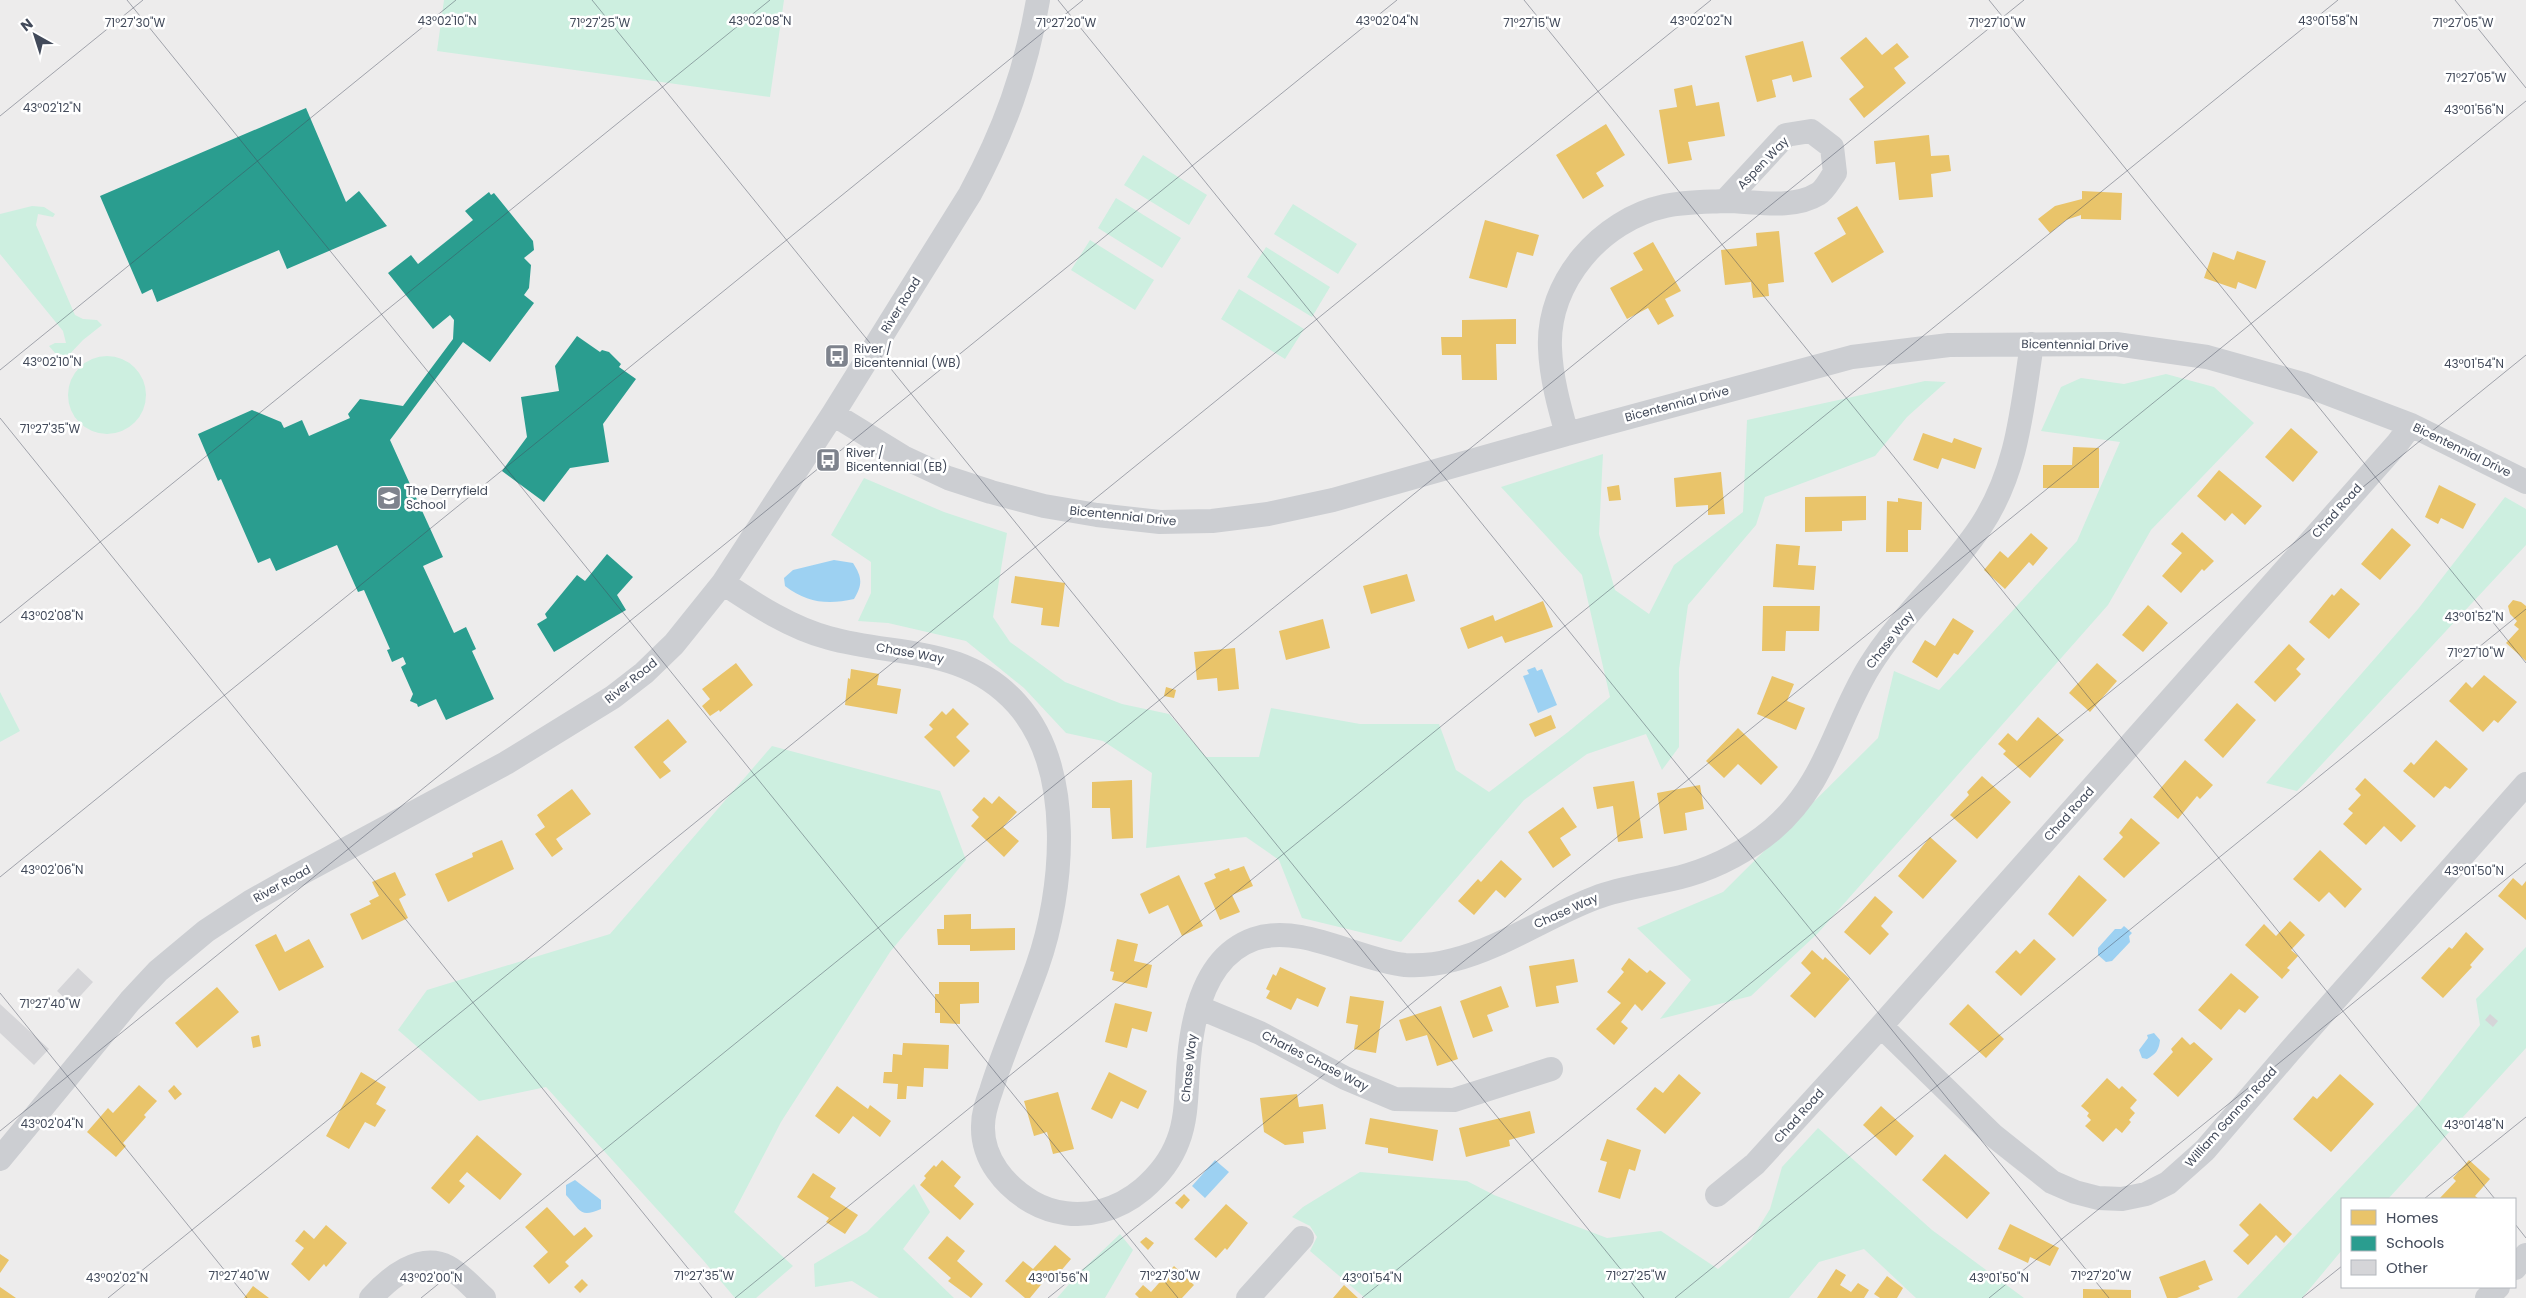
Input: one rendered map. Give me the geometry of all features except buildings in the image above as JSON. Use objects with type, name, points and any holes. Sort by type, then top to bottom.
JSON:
[{"type":"street","name":"River Road","points":[[0,1159],[130,1001],[158,971],[206,931],[281,885],[506,764],[613,697],[644,673],[674,644],[724,583],[951,226],[988,159],[1020,83],[1038,0]]},
{"type":"street","points":[[1567,434],[1556,394],[1550,347],[1552,323],[1557,300],[1568,277],[1599,240],[1619,225],[1641,214],[1665,206],[1725,201]]},
{"type":"street","name":"Chase Way","points":[[724,583],[782,619],[806,631],[832,639],[934,656],[957,662],[1001,688],[1033,726],[1044,748],[1056,795],[1058,844],[1054,896],[1039,962],[1000,1060],[983,1114],[982,1131],[987,1154],[999,1174],[1016,1191],[1038,1206],[1062,1213],[1086,1215],[1111,1209],[1133,1197],[1152,1182],[1167,1163],[1178,1142],[1184,1120],[1189,1050],[1198,1007],[1212,971],[1230,952],[1255,939],[1281,935],[1330,944],[1375,959],[1410,966],[1454,960],[1480,951],[1565,910],[1606,893],[1688,875],[1712,867],[1747,847],[1773,829],[1807,792],[1820,771],[1858,684],[1875,657],[1980,527],[2004,483],[2014,457],[2032,344]]},
{"type":"street","name":"Bicentennial Drive","points":[[833,414],[903,457],[948,478],[1044,506],[1160,522],[1212,521],[1286,510],[1333,500],[1852,357],[1949,345],[2116,344],[2207,357],[2303,384],[2411,425],[2526,482]]},
{"type":"street","name":"Chad Road","points":[[1717,1195],[1755,1164],[1881,1026],[2397,444],[2411,425]]},
{"type":"street","name":"William Gannon Road","points":[[1881,1026],[1994,1136],[2052,1182],[2074,1192],[2098,1198],[2122,1199],[2146,1194],[2168,1183],[2205,1150],[2526,784]]},
{"type":"street","name":"Charles Chase Way","points":[[1198,1007],[1260,1033],[1345,1078],[1395,1099],[1454,1100],[1551,1069]]},
{"type":"street","points":[[1248,1298],[1302,1238]]},
{"type":"street","points":[[2516,1267],[2526,1255]]},
{"type":"street","points":[[371,1298],[398,1273],[426,1261],[448,1267],[484,1298]]},
{"type":"street","points":[[2488,1298],[2497,1288]]},
{"type":"green space","points":[[444,0],[784,0],[770,97],[437,51]]},
{"type":"green space","points":[[1143,155],[1207,195],[1189,225],[1124,185]]},
{"type":"green space","points":[[1116,198],[1181,238],[1162,268],[1098,228]]},
{"type":"green space","points":[[1293,204],[1357,244],[1338,274],[1274,234]]},
{"type":"green space","points":[[32,206],[44,207],[55,214],[53,217],[38,214],[36,225],[75,315],[83,319],[97,320],[102,325],[83,340],[65,359],[61,360],[49,346],[55,343],[66,343],[63,331],[0,254],[0,214]]},
{"type":"green space","points":[[1090,240],[1154,280],[1135,310],[1071,270]]},
{"type":"green space","points":[[1266,247],[1330,287],[1312,317],[1247,277]]},
{"type":"green space","points":[[1239,289],[1304,329],[1285,359],[1221,319]]},
{"type":"green space","points":[[107,356],[122,359],[139,373],[143,380],[146,395],[143,410],[129,427],[122,431],[107,434],[92,431],[75,417],[71,410],[68,395],[71,380],[85,363],[92,359]]},
{"type":"green space","points":[[2166,374],[2214,387],[2254,423],[2151,530],[2108,605],[1818,933],[1751,996],[1660,1019],[1691,980],[1637,928],[1723,892],[1878,738],[1894,671],[1939,690],[2077,541],[2120,442],[2041,431],[2061,387],[2081,378],[2124,384]]},
{"type":"green space","points":[[1925,381],[1946,382],[1907,417],[1875,456],[1765,497],[1756,525],[1688,605],[1679,669],[1679,747],[1662,770],[1646,734],[1587,754],[1524,800],[1401,942],[1302,918],[1279,860],[1246,837],[1146,848],[1152,773],[1103,741],[1066,733],[1024,688],[966,641],[888,623],[858,621],[871,593],[871,562],[831,535],[864,478],[944,512],[1007,533],[993,617],[1010,642],[1065,682],[1122,704],[1169,714],[1206,757],[1259,757],[1271,708],[1360,724],[1439,724],[1456,770],[1489,792],[1568,732],[1610,697],[1582,575],[1501,487],[1603,454],[1599,534],[1615,590],[1649,614],[1674,565],[1743,512],[1747,420]]},
{"type":"green space","points":[[2505,497],[2526,509],[2526,545],[2297,791],[2266,783],[2418,609]]},
{"type":"green space","points":[[0,692],[20,731],[0,742]]},
{"type":"green space","points":[[772,746],[940,791],[966,860],[890,952],[781,1122],[734,1212],[793,1266],[756,1298],[735,1298],[703,1260],[546,1087],[479,1101],[398,1030],[427,990],[610,934]]},
{"type":"green space","points":[[2526,947],[2526,1048],[2389,1198],[2341,1198],[2341,1251],[2302,1298],[2237,1298],[2416,1107],[2480,1025],[2476,999]]},
{"type":"green space","points":[[1818,1128],[1932,1230],[2024,1298],[1916,1298],[1864,1249],[1819,1262],[1789,1298],[1365,1298],[1310,1251],[1317,1237],[1310,1226],[1292,1217],[1303,1207],[1360,1172],[1467,1181],[1494,1195],[1607,1238],[1661,1231],[1718,1269],[1751,1240],[1770,1209],[1782,1167]]},
{"type":"green space","points":[[914,1184],[930,1212],[903,1249],[954,1298],[879,1298],[852,1281],[815,1287],[814,1264],[867,1232]]},
{"type":"green space","points":[[1120,1234],[1133,1250],[1105,1298],[1057,1298],[1077,1275]]},
{"type":"water","points":[[834,560],[853,563],[856,568],[860,577],[860,585],[854,599],[835,602],[818,601],[801,596],[785,586],[784,578],[793,570]]},
{"type":"water","points":[[1535,667],[1537,671],[1542,669],[1557,705],[1538,713],[1523,676],[1529,674],[1527,670]]},
{"type":"water","points":[[2124,926],[2132,933],[2129,936],[2130,942],[2112,961],[2106,962],[2098,955],[2098,948],[2115,929],[2121,929]]},
{"type":"water","points":[[2154,1033],[2160,1040],[2158,1049],[2147,1059],[2142,1058],[2139,1050],[2148,1038],[2147,1035]]},
{"type":"water","points":[[1215,1160],[1229,1172],[1205,1198],[1192,1186]]},
{"type":"water","points":[[575,1180],[601,1200],[601,1209],[585,1213],[566,1195],[566,1185]]},
{"type":"place","name":"River / Bicentennial (WB)","points":[[837,356]]},
{"type":"place","name":"River / Bicentennial (EB)","points":[[828,460]]},
{"type":"place","name":"The Derryfield School","points":[[389,498]]}]
